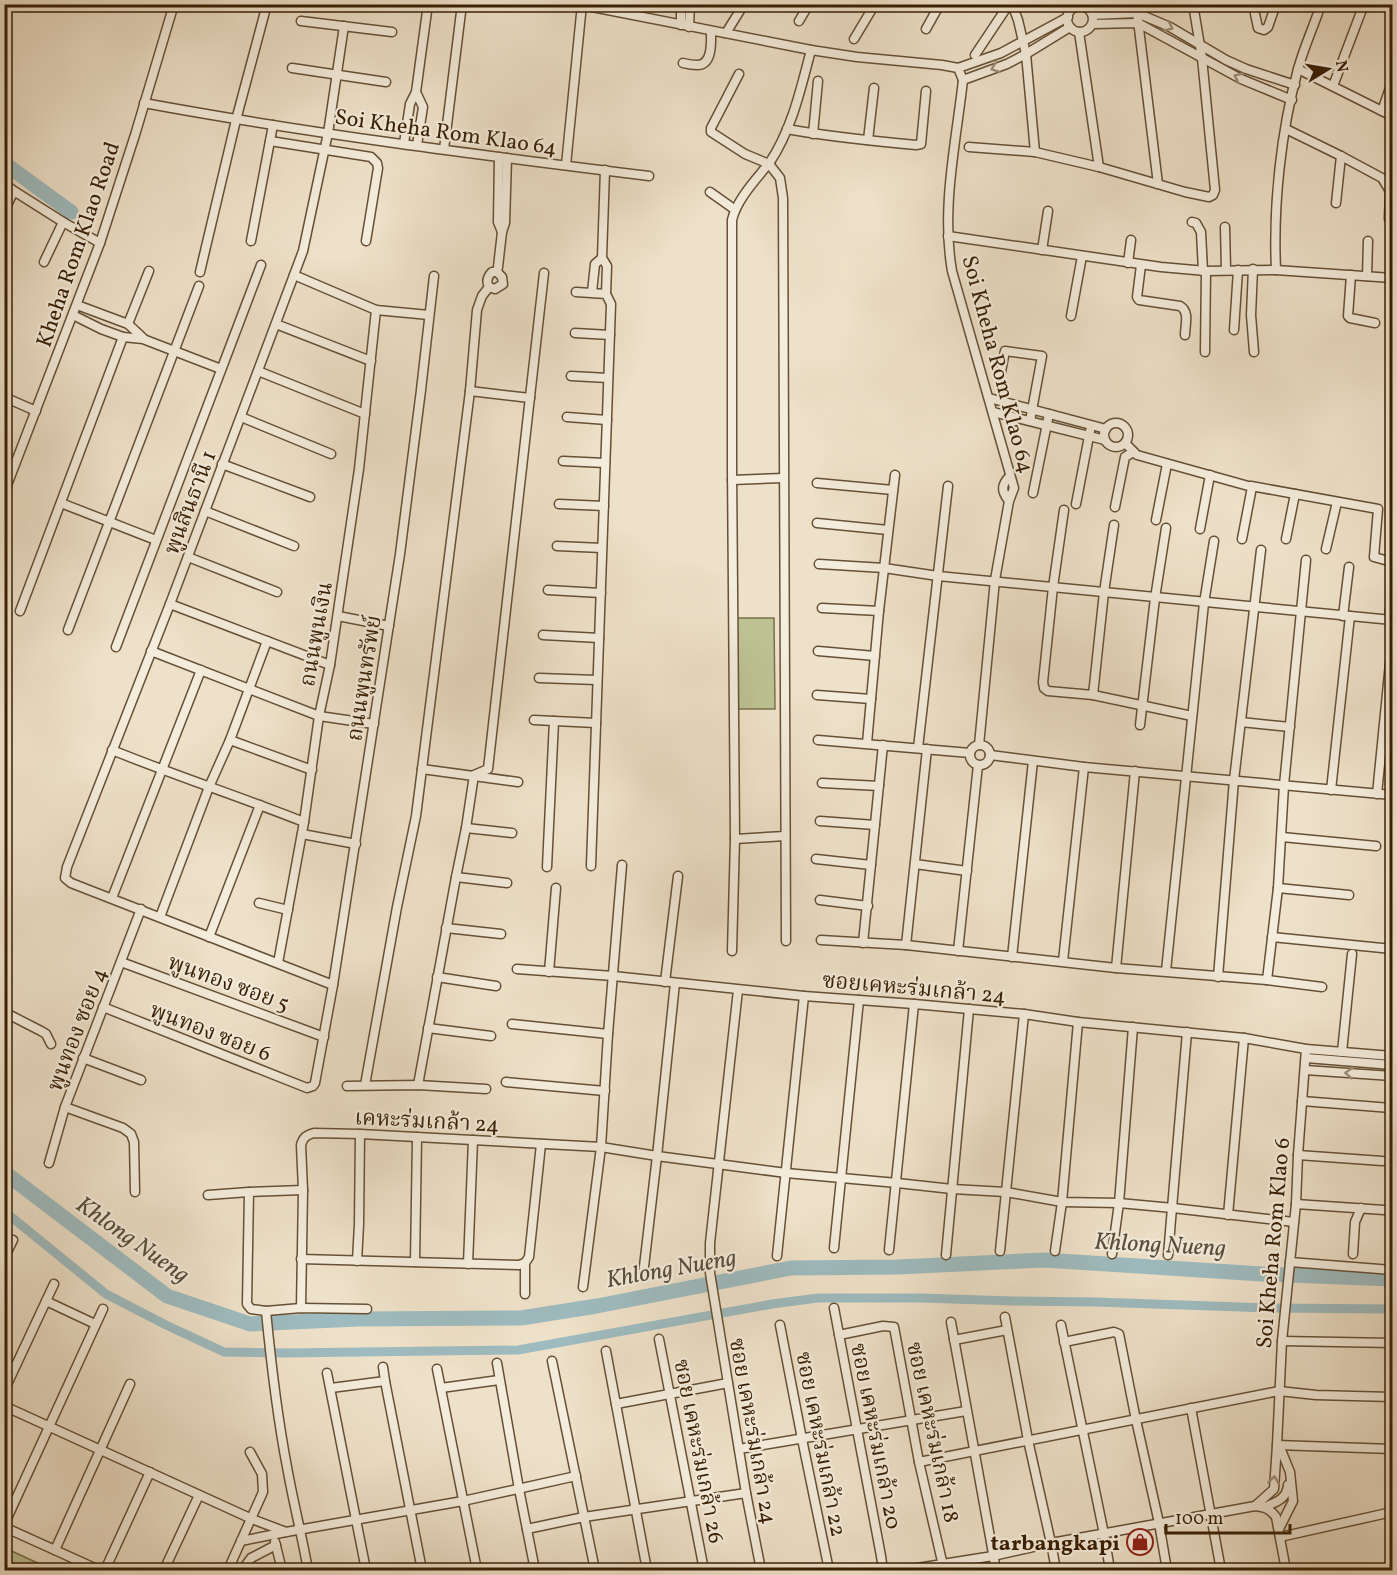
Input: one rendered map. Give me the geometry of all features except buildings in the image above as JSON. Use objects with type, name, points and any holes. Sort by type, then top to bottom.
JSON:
[{"type":"street","name":"Kheha Rom Klao Road","points":[[4,493],[100,243],[174,4]]},
{"type":"street","points":[[200,272],[236,120],[267,4]]},
{"type":"street","points":[[404,143],[410,104],[416,92],[429,4]]},
{"type":"street","points":[[444,149],[462,4]]},
{"type":"street","points":[[681,4],[685,26]]},
{"type":"street","points":[[685,26],[690,4]]},
{"type":"street","points":[[726,33],[744,4]]},
{"type":"street","points":[[799,21],[809,4]]},
{"type":"street","points":[[854,39],[875,4]]},
{"type":"street","points":[[926,29],[940,4]]},
{"type":"street","points":[[1010,4],[1026,54],[1035,152]]},
{"type":"street","points":[[975,55],[1010,4]]},
{"type":"street","points":[[969,147],[1035,152],[1099,167],[1185,192],[1209,197],[1214,195],[1202,58],[1193,4]]},
{"type":"street","points":[[1253,4],[1258,28],[1264,30],[1268,27],[1276,4]]},
{"type":"street","points":[[1276,270],[1277,196],[1286,129],[1298,69],[1321,4]]},
{"type":"street","points":[[1333,86],[1364,4]]},
{"type":"street","name":"Soi Kheha Rom Klao 64","points":[[144,103],[236,120],[566,165],[582,5],[811,50],[958,68],[963,80],[949,198],[948,236],[952,270],[1014,488],[1009,501]]},
{"type":"street","points":[[1093,20],[1088,8],[1078,5],[1070,11],[1068,17],[1070,27],[1079,32],[1088,30],[1093,20],[1136,9],[1226,60],[1246,69],[1295,84]]},
{"type":"street","points":[[1136,9],[1158,184]]},
{"type":"street","points":[[958,68],[1001,53],[1068,17]]},
{"type":"street","points":[[1093,20],[1138,23],[1241,79],[1292,100]]},
{"type":"street","points":[[301,21],[392,32]]},
{"type":"street","name":"พูนสินธานี 1","points":[[112,898],[71,883],[65,878],[67,867],[152,651],[303,251],[328,133],[344,26]]},
{"type":"street","points":[[963,80],[1007,64],[1070,27]]},
{"type":"street","points":[[683,63],[698,65],[706,61],[710,52],[711,30]]},
{"type":"street","points":[[1079,32],[1099,167]]},
{"type":"street","points":[[732,951],[735,839],[732,220],[734,209],[769,164],[788,129],[811,50]]},
{"type":"street","points":[[291,68],[386,82]]},
{"type":"street","points":[[1298,69],[1392,116]]},
{"type":"street","points":[[739,74],[711,132],[745,154],[769,164],[780,177],[783,198],[786,941]]},
{"type":"street","points":[[813,134],[818,81]]},
{"type":"street","points":[[1382,111],[1392,82]]},
{"type":"street","points":[[868,140],[874,88]]},
{"type":"street","points":[[788,129],[813,134],[921,144],[926,91]]},
{"type":"street","points":[[416,92],[423,107],[417,145]]},
{"type":"street","points":[[251,241],[273,125]]},
{"type":"street","points":[[1286,129],[1382,178],[1390,191],[1389,219]]},
{"type":"street","points":[[270,141],[371,157],[378,168],[366,241]]},
{"type":"street","points":[[1336,203],[1341,156]]},
{"type":"street","points":[[497,272],[505,223],[503,158]]},
{"type":"street","points":[[566,165],[649,176]]},
{"type":"street","points":[[591,866],[611,304],[606,294],[607,266],[602,258],[605,170]]},
{"type":"street","points":[[4,183],[63,222],[100,243]]},
{"type":"street","points":[[4,211],[14,191]]},
{"type":"street","points":[[710,192],[734,209]]},
{"type":"street","points":[[1042,250],[1048,211]]},
{"type":"street","points":[[44,262],[63,222]]},
{"type":"street","points":[[1192,222],[1201,232],[1205,352]]},
{"type":"street","points":[[1225,227],[1226,270]]},
{"type":"street","points":[[948,236],[1141,265],[1204,271],[1253,269],[1392,278]]},
{"type":"street","points":[[1128,263],[1131,240]]},
{"type":"street","points":[[1367,276],[1368,241]]},
{"type":"street","points":[[1071,316],[1082,256]]},
{"type":"street","points":[[592,292],[595,264],[602,258]]},
{"type":"street","points":[[116,647],[261,265]]},
{"type":"street","points":[[1141,265],[1137,297],[1139,300],[1184,308],[1186,310],[1185,334]]},
{"type":"street","points":[[1253,269],[1251,315],[1254,352]]},
{"type":"street","points":[[1234,330],[1238,270]]},
{"type":"street","points":[[128,324],[149,271]]},
{"type":"street","points":[[489,287],[488,278],[492,272],[497,272]]},
{"type":"street","points":[[489,287],[495,289],[503,284],[502,277],[497,272]]},
{"type":"street","points":[[474,776],[488,769],[544,273]]},
{"type":"street","points":[[294,275],[376,310],[429,315]]},
{"type":"street","points":[[1351,275],[1347,316],[1375,323]]},
{"type":"street","name":"ถนนพูนทรัพย์","points":[[311,1085],[324,1037],[333,985],[389,627],[422,390],[434,276]]},
{"type":"street","points":[[68,630],[199,286]]},
{"type":"street","points":[[365,1085],[416,816],[470,391],[477,310],[482,296],[489,287]]},
{"type":"street","points":[[576,292],[606,294]]},
{"type":"street","points":[[77,305],[128,324],[143,339]]},
{"type":"street","name":"ถนนพูนเงิน","points":[[278,963],[338,616],[359,469],[376,310]]},
{"type":"street","points":[[73,315],[123,338],[143,339],[221,369]]},
{"type":"street","points":[[113,334],[118,321]]},
{"type":"street","points":[[276,324],[371,361]]},
{"type":"street","points":[[575,333],[610,335]]},
{"type":"street","points":[[20,611],[123,338]]},
{"type":"street","points":[[1000,377],[1005,351],[1042,356],[1030,421]]},
{"type":"street","points":[[258,371],[365,414]]},
{"type":"street","points":[[571,375],[608,378]]},
{"type":"street","points":[[470,391],[531,399]]},
{"type":"street","points":[[4,397],[36,411]]},
{"type":"street","points":[[989,398],[1106,429]]},
{"type":"street","points":[[993,412],[1105,440],[1113,447],[1125,443],[1128,434],[1124,426],[1117,423],[1106,429],[1105,440]]},
{"type":"street","points":[[1033,493],[1049,414]]},
{"type":"street","points":[[241,417],[331,454]]},
{"type":"street","points":[[567,417],[607,420]]},
{"type":"street","points":[[1076,504],[1091,425]]},
{"type":"street","points":[[1125,443],[1137,455],[1251,486],[1378,509],[1374,557],[1392,562]]},
{"type":"street","points":[[1114,507],[1125,457],[1133,452]]},
{"type":"street","points":[[563,461],[605,463]]},
{"type":"street","points":[[222,464],[310,497]]},
{"type":"street","points":[[1156,520],[1167,464]]},
{"type":"street","points":[[867,743],[895,475]]},
{"type":"street","points":[[1200,529],[1210,475]]},
{"type":"street","points":[[979,745],[995,580],[1009,501],[1004,495],[1003,488],[1004,482],[1010,476]]},
{"type":"street","points":[[732,480],[783,478]]},
{"type":"street","points":[[817,483],[893,490]]},
{"type":"street","points":[[918,748],[948,486]]},
{"type":"street","points":[[1242,539],[1251,486]]},
{"type":"street","points":[[1286,539],[1295,494]]},
{"type":"street","points":[[1326,549],[1336,502]]},
{"type":"street","points":[[61,503],[156,540]]},
{"type":"street","points":[[559,504],[604,506]]},
{"type":"street","points":[[1064,510],[1053,587],[1044,688],[1048,691],[1093,694],[1192,716]]},
{"type":"street","points":[[205,511],[294,546]]},
{"type":"street","points":[[817,522],[888,530]]},
{"type":"street","points":[[1093,694],[1114,525]]},
{"type":"street","points":[[1140,725],[1166,528]]},
{"type":"street","points":[[1166,971],[1204,603],[1215,541]]},
{"type":"street","points":[[557,546],[602,548]]},
{"type":"street","points":[[1218,977],[1234,780],[1261,550]]},
{"type":"street","points":[[188,557],[277,592]]},
{"type":"street","points":[[1267,980],[1278,888],[1284,785],[1306,560]]},
{"type":"street","points":[[819,564],[884,568],[938,576],[1391,620],[1392,591]]},
{"type":"street","points":[[1331,790],[1349,567]]},
{"type":"street","points":[[548,590],[601,592]]},
{"type":"street","points":[[170,604],[330,665]]},
{"type":"street","points":[[822,608],[879,611]]},
{"type":"street","points":[[338,616],[389,627]]},
{"type":"street","points":[[543,634],[599,638]]},
{"type":"street","points":[[160,917],[267,641]]},
{"type":"street","points":[[1377,794],[1392,642]]},
{"type":"street","points":[[152,651],[319,716],[374,724]]},
{"type":"street","points":[[818,651],[875,656]]},
{"type":"street","points":[[201,670],[112,898],[333,985]]},
{"type":"street","points":[[539,678],[597,680]]},
{"type":"street","points":[[817,695],[871,699]]},
{"type":"street","points":[[534,720],[596,723]]},
{"type":"street","points":[[547,867],[554,721]]},
{"type":"street","points":[[1241,722],[1290,727]]},
{"type":"street","points":[[230,740],[312,770]]},
{"type":"street","points":[[818,740],[969,753]]},
{"type":"street","points":[[863,944],[883,745]]},
{"type":"street","points":[[979,745],[987,747],[990,756],[986,763],[978,765],[971,761],[969,753],[971,749],[979,745]]},
{"type":"street","points":[[906,945],[927,749]]},
{"type":"street","points":[[112,750],[162,771],[304,822]]},
{"type":"street","points":[[990,756],[1084,767],[1392,795]]},
{"type":"street","points":[[1012,957],[1033,761]]},
{"type":"street","points":[[958,951],[978,765]]},
{"type":"street","points":[[1063,961],[1084,767]]},
{"type":"street","points":[[423,769],[518,782]]},
{"type":"street","points":[[1116,968],[1135,771]]},
{"type":"street","points":[[418,1085],[474,776]]},
{"type":"street","points":[[822,783],[879,786]]},
{"type":"street","points":[[209,937],[260,805]]},
{"type":"street","points":[[820,821],[875,825]]},
{"type":"street","points":[[466,828],[512,833]]},
{"type":"street","points":[[302,834],[356,844]]},
{"type":"street","points":[[735,839],[785,836]]},
{"type":"street","points":[[1281,837],[1376,846]]},
{"type":"street","points":[[816,859],[871,865]]},
{"type":"street","points":[[915,864],[967,871]]},
{"type":"street","points":[[583,1287],[601,1147],[622,866]]},
{"type":"street","points":[[665,982],[678,876]]},
{"type":"street","points":[[456,877],[507,884]]},
{"type":"street","points":[[549,972],[556,888]]},
{"type":"street","points":[[1278,888],[1349,895]]},
{"type":"street","points":[[820,900],[868,906]]},
{"type":"street","points":[[259,903],[288,910]]},
{"type":"street","name":"พูนทอง ซอย 4","points":[[49,1163],[65,1107],[141,909]]},
{"type":"street","points":[[446,928],[501,934]]},
{"type":"street","points":[[1272,937],[1392,949]]},
{"type":"street","points":[[821,940],[906,945],[1322,987]]},
{"type":"street","points":[[1342,1052],[1352,954]]},
{"type":"street","name":"พูนทอง ซอย 5","points":[[121,962],[324,1037]]},
{"type":"street","name":"ซอยเคหะร่มเกล้า 24","points":[[517,969],[1024,1014],[1078,1022],[1244,1038],[1306,1053]]},
{"type":"street","points":[[437,977],[496,986]]},
{"type":"street","points":[[643,1275],[675,983]]},
{"type":"street","name":"ซอย เคหะร่มเกล้า 24","points":[[738,990],[710,1243],[710,1273],[761,1570]]},
{"type":"street","points":[[777,1256],[804,996]]},
{"type":"street","points":[[834,1248],[860,1000]]},
{"type":"street","points":[[889,1250],[914,1004]]},
{"type":"street","name":"พูนทอง ซอย 6","points":[[103,1007],[311,1085]]},
{"type":"street","points":[[946,1255],[969,1009]]},
{"type":"street","points":[[4,1012],[41,1030],[51,1044]]},
{"type":"street","points":[[1000,1251],[1024,1014]]},
{"type":"street","points":[[1055,1251],[1062,1202],[1078,1022]]},
{"type":"street","points":[[512,1024],[608,1034]]},
{"type":"street","points":[[428,1028],[491,1036]]},
{"type":"street","points":[[1112,1254],[1119,1203],[1133,1028]]},
{"type":"street","points":[[1168,1255],[1187,1032]]},
{"type":"street","points":[[1228,1215],[1244,1038]]},
{"type":"street","points":[[1306,1053],[1342,1052],[1392,1056]]},
{"type":"street","points":[[1306,1053],[1392,1065]]},
{"type":"street","name":"Soi Kheha Rom Klao 6","points":[[1260,1507],[1274,1489],[1282,1341],[1296,1203],[1306,1053]]},
{"type":"street","points":[[83,1058],[141,1080]]},
{"type":"street","points":[[1305,1070],[1392,1076]]},
{"type":"street","points":[[506,1082],[604,1091]]},
{"type":"street","points":[[347,1086],[418,1085],[486,1089]]},
{"type":"street","points":[[1302,1101],[1391,1108]]},
{"type":"street","points":[[65,1107],[123,1128],[131,1134],[134,1142],[135,1192]]},
{"type":"street","name":"เคหะร่มเกล้า 24","points":[[301,1308],[303,1190],[301,1145],[302,1139],[314,1133],[601,1147],[786,1173],[1006,1192],[1062,1202],[1119,1203],[1294,1222]]},
{"type":"street","points":[[357,1261],[360,1134]]},
{"type":"street","points":[[415,1262],[417,1137]]},
{"type":"street","points":[[468,1264],[473,1140]]},
{"type":"street","points":[[525,1294],[525,1263],[529,1257],[541,1144]]},
{"type":"street","points":[[1298,1155],[1382,1161]]},
{"type":"street","points":[[208,1195],[303,1190]]},
{"type":"street","points":[[249,1192],[248,1304],[251,1309],[266,1312],[301,1308],[367,1309]]},
{"type":"street","points":[[1296,1203],[1384,1210]]},
{"type":"street","points":[[1353,1254],[1355,1222],[1360,1208]]},
{"type":"street","points":[[4,1258],[13,1240]]},
{"type":"street","points":[[302,1260],[519,1265],[525,1263]]},
{"type":"street","points":[[1290,1265],[1392,1270]]},
{"type":"street","points":[[4,1391],[54,1284]]},
{"type":"street","points":[[46,1300],[96,1324]]},
{"type":"street","name":"ซอย เคหะร่มเกล้า 20","points":[[834,1308],[883,1570]]},
{"type":"street","points":[[99,1570],[4,1526],[103,1309]]},
{"type":"street","points":[[266,1312],[286,1466],[308,1570]]},
{"type":"street","points":[[1005,1317],[1056,1570]]},
{"type":"street","points":[[951,1322],[996,1570]]},
{"type":"street","name":"ซอย เคหะร่มเกล้า 22","points":[[780,1325],[829,1570]]},
{"type":"street","points":[[1061,1325],[1110,1570]]},
{"type":"street","name":"ซอย เคหะร่มเกล้า 18","points":[[839,1335],[883,1326],[894,1327],[919,1461],[944,1567]]},
{"type":"street","points":[[954,1340],[1007,1330]]},
{"type":"street","points":[[1064,1342],[1114,1332],[1119,1334],[1160,1523],[1167,1570]]},
{"type":"street","name":"ซอย เคหะร่มเกล้า 26","points":[[659,1340],[704,1570]]},
{"type":"street","points":[[1282,1341],[1392,1343]]},
{"type":"street","points":[[606,1351],[647,1570]]},
{"type":"street","points":[[552,1361],[595,1570]]},
{"type":"street","points":[[497,1363],[535,1570]]},
{"type":"street","points":[[383,1367],[422,1570]]},
{"type":"street","points":[[437,1369],[477,1570]]},
{"type":"street","points":[[327,1373],[366,1570]]},
{"type":"street","points":[[441,1388],[499,1380]]},
{"type":"street","points":[[331,1389],[385,1381]]},
{"type":"street","points":[[616,1404],[728,1383]]},
{"type":"street","points":[[55,1550],[130,1384]]},
{"type":"street","points":[[919,1461],[1279,1391],[1316,1395],[1392,1397]]},
{"type":"street","points":[[4,1406],[200,1495],[250,1522],[286,1532]]},
{"type":"street","points":[[1191,1408],[1221,1570]]},
{"type":"street","points":[[739,1449],[966,1411]]},
{"type":"street","points":[[1278,1444],[1392,1449]]},
{"type":"street","name":"Soi Kheha Rom Klao 6","points":[[1278,1444],[1290,1472],[1293,1501],[1280,1533]]},
{"type":"street","points":[[228,1570],[263,1492],[262,1474],[250,1452]]},
{"type":"street","points":[[105,1570],[150,1472]]},
{"type":"street","points":[[905,1570],[944,1567],[1051,1543],[1260,1507],[1278,1502],[1286,1495],[1290,1472]]},
{"type":"street","points":[[241,1541],[463,1501],[576,1476]]},
{"type":"street","points":[[527,1529],[584,1517],[746,1493]]},
{"type":"street","points":[[164,1570],[200,1495]]},
{"type":"street","points":[[1260,1507],[1271,1511],[1276,1517],[1286,1570]]},
{"type":"street","points":[[1280,1533],[1392,1512]]},
{"type":"street","points":[[274,1535],[282,1570]]},
{"type":"street","points":[[243,1569],[251,1558],[276,1545]]},
{"type":"street","points":[[1383,1570],[1392,1568]]},
{"type":"green space","points":[[735,618],[774,618],[775,709],[735,709]]},
{"type":"green space","points":[[5,1548],[53,1570],[5,1570]]},
{"type":"waterway","points":[[4,163],[71,212]]},
{"type":"waterway","name":"Khlong Nueng","points":[[4,1172],[167,1296],[250,1324],[358,1319],[521,1318],[597,1306],[791,1268],[898,1267],[1044,1260],[1262,1274],[1392,1279]]},
{"type":"waterway","points":[[4,1211],[106,1294],[224,1352],[518,1350],[772,1304],[818,1298],[921,1298],[1269,1308],[1392,1309]]},
{"type":"place","name":"tarbangkapi","points":[[1140,1542]]}]
